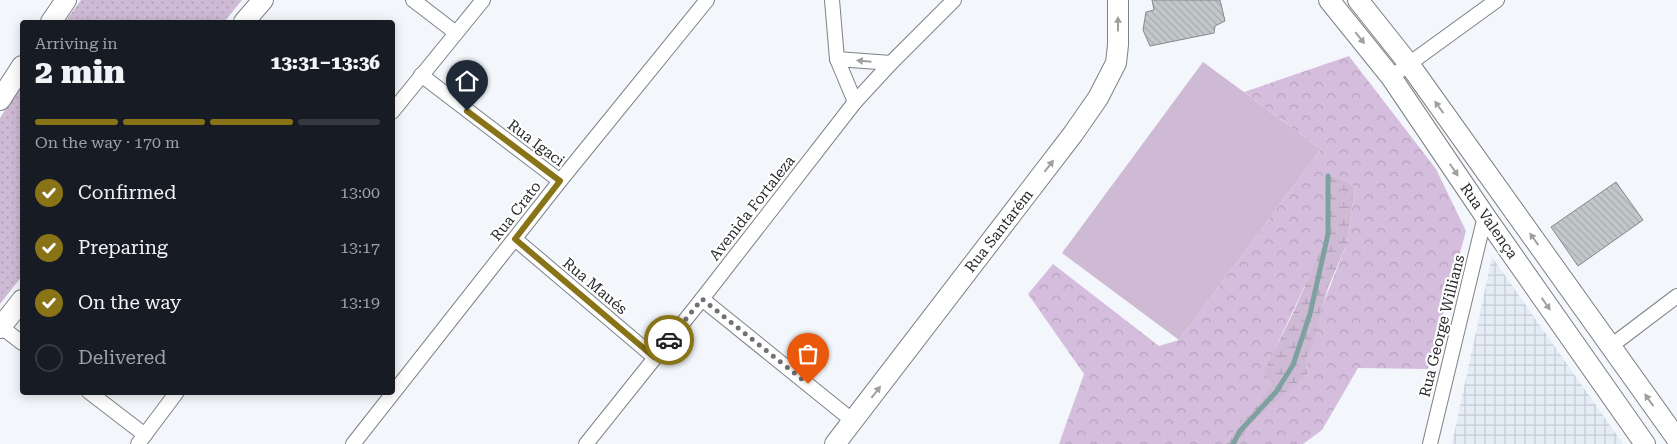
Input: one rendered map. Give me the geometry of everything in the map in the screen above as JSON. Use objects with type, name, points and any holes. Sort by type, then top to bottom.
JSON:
[{"type":"street","points":[[52,20],[66,0]]},
{"type":"street","points":[[246,20],[262,0]]},
{"type":"street","points":[[413,0],[456,33]]},
{"type":"street","points":[[395,108],[483,0]]},
{"type":"street","name":"Rua Crato","points":[[395,391],[560,181],[707,0]]},
{"type":"street","points":[[832,0],[837,59],[855,102]]},
{"type":"street","name":"Avenida Fortaleza","points":[[586,444],[702,299],[855,102],[954,0]]},
{"type":"street","name":"Rua Santarém","points":[[835,444],[1074,134],[1098,98],[1116,63],[1118,0]]},
{"type":"street","name":"Rua Valença","points":[[1329,0],[1391,77],[1485,216],[1645,444]]},
{"type":"street","name":"Rua Valença","points":[[1358,0],[1409,64],[1677,439]]},
{"type":"street","points":[[1391,77],[1497,0]]},
{"type":"street","points":[[837,59],[891,64]]},
{"type":"street","points":[[0,100],[20,69]]},
{"type":"street","name":"Rua Igaci","points":[[421,76],[560,181]]},
{"type":"street","name":"Rua George Willians","points":[[1430,444],[1485,216]]},
{"type":"street","name":"Rua Maués","points":[[515,239],[654,357]]},
{"type":"street","points":[[1611,346],[1677,296]]},
{"type":"street","points":[[702,299],[853,421]]},
{"type":"street","points":[[20,302],[0,327],[20,342]]},
{"type":"street","points":[[92,395],[142,439],[175,395]]},
{"type":"street","name":"Rua Crato","points":[[353,444],[392,395]]},
{"type":"shaded area","points":[[1492,257],[1623,444],[1452,444]]},
{"type":"green space","points":[[81,0],[242,0],[226,20],[66,20]]},
{"type":"green space","points":[[1349,56],[1436,169],[1466,231],[1428,369],[1358,368],[1322,430],[1303,444],[1238,444],[1245,425],[1307,374],[1306,359],[1320,312],[1347,243],[1355,188],[1349,182],[1328,177],[1327,239],[1276,347],[1274,383],[1231,435],[1226,444],[1059,444],[1084,374],[1028,294],[1053,264],[1159,346],[1179,340],[1321,149],[1244,92]]},
{"type":"green space","points":[[1203,62],[1321,149],[1179,340],[1062,253]]},
{"type":"green space","points":[[20,87],[20,279],[0,304],[0,118]]},
{"type":"green space","points":[[1328,176],[1349,182],[1355,188],[1347,243],[1328,288],[1315,338],[1306,359],[1307,374],[1248,426],[1238,444],[1226,444],[1231,435],[1273,383],[1264,372],[1294,311],[1328,234]]},
{"type":"building","points":[[1152,0],[1220,0],[1225,21],[1215,26],[1214,33],[1150,46],[1143,30],[1146,12],[1154,10]]},
{"type":"building","points":[[1616,182],[1643,220],[1578,266],[1551,227]]},
{"type":"waterway","points":[[1233,444],[1240,431],[1276,392],[1293,365],[1310,314],[1328,234],[1328,176]]},
{"type":"way so far","points":[[669,340],[702,299],[808,384]]},
{"type":"route","points":[[467,111],[560,181],[515,239],[654,357],[669,340]]}]
